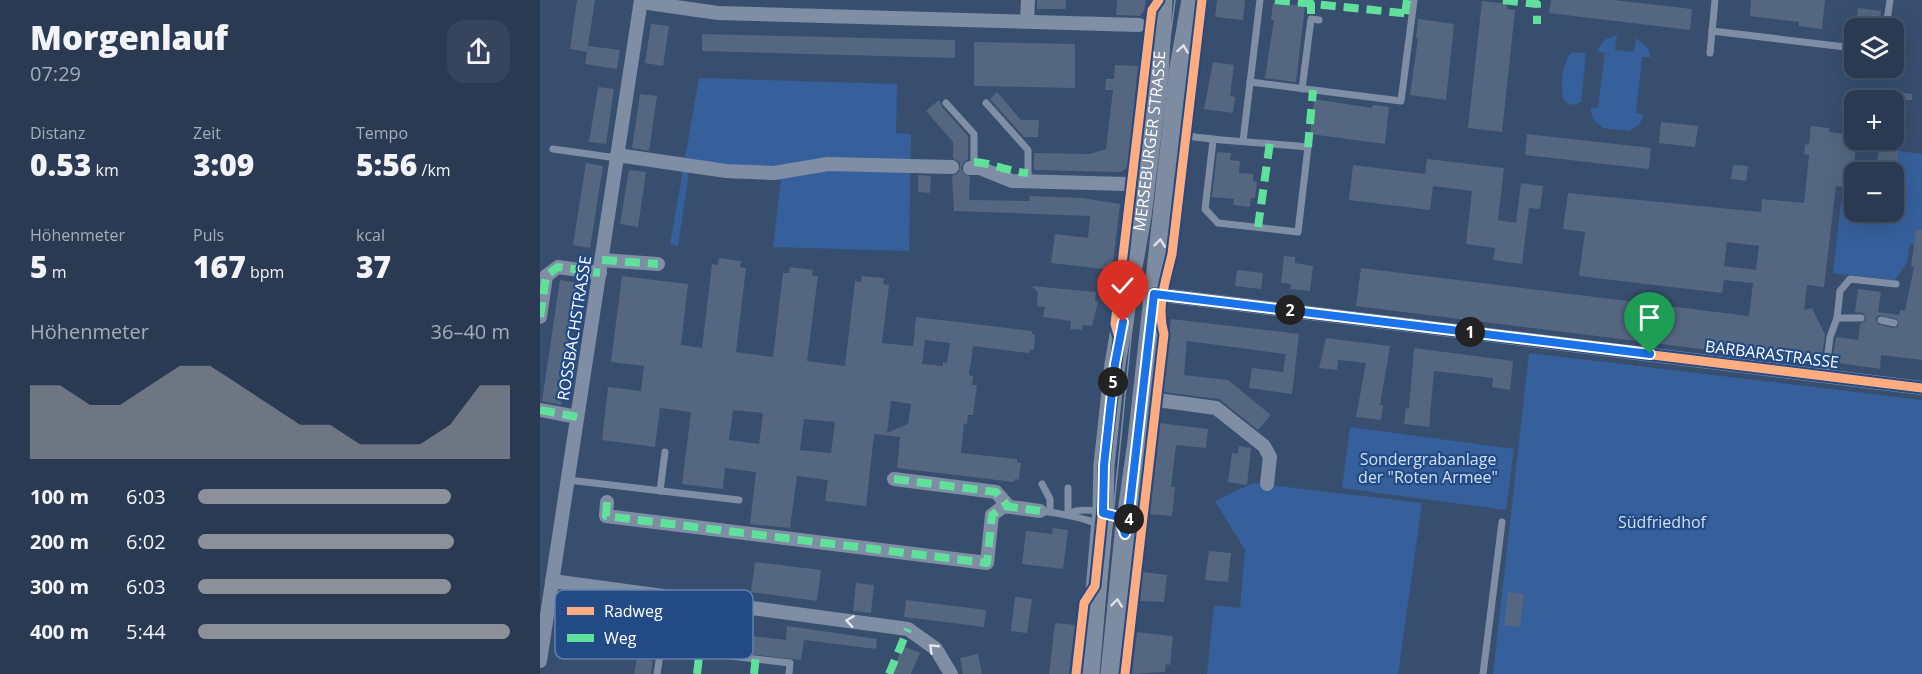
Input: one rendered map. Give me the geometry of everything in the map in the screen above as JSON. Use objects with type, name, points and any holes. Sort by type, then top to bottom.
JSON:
[{"type":"main road","name":"MERSEBURGER STRASSE","points":[[1089,674],[1110,409],[1141,216],[1158,75],[1162,0]]},
{"type":"main road","name":"MERSEBURGER STRASSE","points":[[1111,674],[1125,534],[1143,398],[1182,49],[1192,0]]},
{"type":"street","points":[[1027,21],[1028,0]]},
{"type":"street","points":[[641,1],[718,13],[754,7],[1139,25]]},
{"type":"street","name":"ROSSBACHSTRASSE","points":[[540,662],[641,1]]},
{"type":"street","points":[[617,157],[726,171],[774,173],[828,164],[952,167]]},
{"type":"street","points":[[972,168],[1012,181],[1126,184]]},
{"type":"street","points":[[540,317],[546,276],[558,267],[658,264]]},
{"type":"street","name":"BARBARASTRASSE","points":[[1154,294],[1922,388]]},
{"type":"street","points":[[1143,398],[1216,408],[1264,446],[1270,457],[1266,484]]},
{"type":"street","points":[[540,410],[577,417]]},
{"type":"street","points":[[894,479],[996,492],[1009,507]]},
{"type":"street","points":[[607,502],[606,516],[770,531],[987,562],[992,515],[1004,506],[1045,511]]},
{"type":"street","points":[[552,581],[619,590]]},
{"type":"street","points":[[753,608],[908,629],[936,649],[951,674]]},
{"type":"lane","points":[[1243,141],[1260,0]]},
{"type":"lane","points":[[1250,82],[1401,101],[1413,0]]},
{"type":"lane","points":[[1710,52],[1715,0]]},
{"type":"lane","points":[[1887,18],[1890,0]]},
{"type":"lane","points":[[1302,89],[1311,19],[1319,20]]},
{"type":"lane","points":[[1712,31],[1844,47]]},
{"type":"lane","points":[[946,103],[974,134],[972,168]]},
{"type":"lane","points":[[986,103],[1028,150],[1029,181]]},
{"type":"lane","points":[[1173,134],[1213,141],[1243,141],[1308,147],[1298,236],[1218,222],[1205,209],[1213,141]]},
{"type":"lane","points":[[553,149],[617,157]]},
{"type":"lane","points":[[1825,376],[1830,337],[1837,318],[1840,291],[1850,279],[1896,284]]},
{"type":"lane","points":[[1837,318],[1861,318]]},
{"type":"lane","points":[[1881,320],[1894,323]]},
{"type":"lane","points":[[660,491],[665,452]]},
{"type":"lane","points":[[568,480],[739,500]]},
{"type":"lane","points":[[1042,484],[1050,499],[1045,511],[1068,514],[1075,519],[1095,522],[1119,517],[1125,534]]},
{"type":"lane","points":[[607,502],[609,486]]},
{"type":"lane","points":[[1068,488],[1068,514]]},
{"type":"lane","points":[[1068,514],[1076,510],[1102,521]]},
{"type":"lane","points":[[1483,674],[1502,522]]},
{"type":"lane","points":[[657,674],[659,659]]},
{"type":"lane","points":[[753,659],[790,663],[789,674]]},
{"type":"green space","points":[[1617,35],[1615,50],[1634,52],[1636,38],[1647,47],[1651,57],[1642,57],[1636,113],[1644,115],[1639,125],[1629,131],[1603,128],[1593,119],[1590,108],[1598,108],[1605,53],[1597,51],[1604,40]]},
{"type":"green space","points":[[1572,52],[1586,53],[1581,102],[1574,105],[1566,103],[1562,92],[1564,69]]},
{"type":"green space","points":[[699,78],[897,84],[896,133],[911,134],[909,251],[773,247],[781,180],[736,179],[689,172],[678,246],[670,244]]},
{"type":"green space","points":[[1899,151],[1922,154],[1922,243],[1910,244],[1907,262],[1895,280],[1833,273],[1841,203],[1844,203],[1844,222],[1904,222],[1904,162],[1898,162]]},
{"type":"green space","name":"Südfriedhof","points":[[1529,353],[1922,400],[1922,674],[1493,674]]},
{"type":"green space","name":"Sondergrabanlage der \"Roten Armee\"","points":[[1350,427],[1514,449],[1506,510],[1342,488]]},
{"type":"green space","points":[[1253,483],[1422,503],[1398,674],[1207,674],[1214,605],[1240,608],[1245,550],[1215,501]]},
{"type":"building","points":[[577,0],[595,0],[587,52],[570,49]]},
{"type":"building","points":[[1037,0],[1066,0],[1066,9],[1037,9]]},
{"type":"building","points":[[1117,0],[1146,0],[1144,11],[1140,16],[1116,15]]},
{"type":"building","points":[[1217,0],[1245,0],[1243,20],[1215,17]]},
{"type":"building","points":[[1551,0],[1614,0],[1692,9],[1690,30],[1549,13]]},
{"type":"building","points":[[1751,0],[1825,0],[1822,29],[1799,26],[1799,22],[1750,16]]},
{"type":"building","points":[[1482,1],[1507,4],[1507,9],[1515,10],[1502,132],[1468,128]]},
{"type":"building","points":[[1273,3],[1305,6],[1296,82],[1265,78],[1274,20],[1271,20]]},
{"type":"building","points":[[1858,8],[1881,11],[1880,18],[1857,18]]},
{"type":"building","points":[[1418,19],[1454,24],[1446,100],[1410,95],[1418,38],[1416,38]]},
{"type":"building","points":[[651,24],[669,26],[663,66],[645,63]]},
{"type":"building","points":[[702,34],[955,40],[955,58],[702,51]]},
{"type":"building","points":[[974,42],[1075,44],[1075,88],[974,86]]},
{"type":"building","points":[[588,46],[620,50],[617,69],[585,64]]},
{"type":"building","points":[[1213,62],[1234,65],[1230,96],[1235,97],[1233,113],[1204,109]]},
{"type":"building","points":[[1115,65],[1138,66],[1128,167],[1121,172],[1034,170],[1034,153],[1090,154],[1106,149],[1113,90],[1105,90],[1106,79],[1114,79]]},
{"type":"building","points":[[598,87],[614,89],[606,144],[589,142]]},
{"type":"building","points":[[997,92],[1021,120],[1039,120],[1038,137],[1024,137],[990,99]]},
{"type":"building","points":[[1904,93],[1912,94],[1912,100],[1904,100]]},
{"type":"building","points":[[640,94],[657,96],[649,151],[632,148]]},
{"type":"building","points":[[1314,99],[1372,108],[1373,105],[1389,107],[1385,144],[1310,134]]},
{"type":"building","points":[[939,100],[942,107],[968,136],[968,159],[963,163],[961,169],[970,177],[969,200],[1029,201],[1030,196],[1083,198],[1120,204],[1112,270],[1051,263],[1055,234],[1088,238],[1090,216],[954,211],[952,176],[959,172],[960,163],[953,158],[953,142],[926,111]]},
{"type":"building","points":[[1661,122],[1698,126],[1695,147],[1659,143]]},
{"type":"building","points":[[1811,126],[1829,128],[1829,132],[1844,134],[1844,150],[1856,150],[1854,162],[1844,162],[1844,187],[1836,186],[1824,287],[1807,285],[1804,310],[1812,308],[1825,335],[1821,361],[1798,361],[1356,306],[1361,268],[1749,316],[1753,283],[1724,280],[1722,293],[1579,276],[1585,232],[1563,229],[1568,193],[1761,212],[1762,199],[1804,203],[1809,155],[1804,154],[1805,144],[1809,145]],"holes":[[[1727,242],[1759,246],[1756,270],[1724,266]]]},
{"type":"building","points":[[1527,134],[1651,148],[1649,169],[1525,155]]},
{"type":"building","points":[[1879,150],[1899,151],[1897,162],[1877,162]]},
{"type":"building","points":[[1217,152],[1231,153],[1230,160],[1240,161],[1239,173],[1253,174],[1253,181],[1257,182],[1255,198],[1251,198],[1250,207],[1233,205],[1234,199],[1212,197]]},
{"type":"building","points":[[1427,159],[1504,168],[1498,220],[1516,223],[1521,183],[1543,186],[1540,209],[1529,208],[1522,264],[1493,260],[1495,248],[1466,244],[1472,191],[1433,186],[1430,210],[1349,200],[1353,165],[1425,174]]},
{"type":"building","points":[[586,163],[603,166],[590,248],[573,245]]},
{"type":"building","points":[[1733,165],[1748,166],[1746,181],[1731,179]]},
{"type":"building","points":[[629,170],[646,172],[638,227],[620,224]]},
{"type":"building","points":[[918,175],[931,176],[930,193],[918,192]]},
{"type":"building","points":[[1916,230],[1922,230],[1922,360],[1881,355],[1880,369],[1832,362],[1836,337],[1858,340],[1860,324],[1866,320],[1864,313],[1855,312],[1858,289],[1881,292],[1878,312],[1899,315],[1900,310],[1905,311],[1914,267],[1911,267]],"holes":[[[1879,315],[1897,319],[1898,326],[1893,328],[1878,324],[1875,319]]]},
{"type":"building","points":[[1284,256],[1295,257],[1295,263],[1313,266],[1310,291],[1290,289],[1291,284],[1281,283]]},
{"type":"building","points":[[719,258],[741,261],[740,267],[746,268],[736,352],[773,357],[783,273],[789,273],[790,267],[813,270],[812,276],[818,276],[807,361],[845,366],[855,281],[861,282],[862,276],[884,278],[883,284],[889,285],[882,343],[913,346],[916,317],[1032,331],[1035,335],[1034,350],[1030,350],[1029,353],[973,346],[969,375],[973,376],[972,385],[977,385],[973,415],[968,415],[967,424],[964,423],[961,453],[1017,459],[1017,462],[1021,463],[1019,480],[1015,479],[1014,482],[897,468],[900,437],[874,434],[866,506],[825,501],[828,480],[797,476],[790,528],[750,524],[756,472],[725,468],[723,489],[682,484],[691,412],[660,408],[655,447],[602,440],[608,387],[641,391],[644,366],[611,362],[622,276],[688,284],[681,345],[702,348],[712,264],[718,265]],"holes":[[[925,340],[950,343],[947,363],[943,362],[943,366],[922,364]],[[891,401],[911,404],[908,424],[887,433]],[[733,410],[763,413],[759,444],[729,440]],[[804,419],[835,422],[831,453],[800,450]]]},
{"type":"building","points":[[1237,270],[1263,273],[1261,289],[1235,286]]},
{"type":"building","points":[[560,280],[579,283],[561,405],[542,401]]},
{"type":"building","points":[[1032,286],[1096,292],[1095,301],[1098,302],[1092,326],[1083,325],[1082,330],[1070,329],[1071,321],[1043,317],[1045,307],[1037,306],[1038,293]]},
{"type":"building","points":[[1171,319],[1299,334],[1292,394],[1249,388],[1252,368],[1283,372],[1286,354],[1187,341],[1184,375],[1228,380],[1271,415],[1258,430],[1219,399],[1163,392]]},
{"type":"building","points":[[1326,338],[1390,346],[1380,405],[1383,405],[1381,420],[1356,417],[1366,363],[1338,360],[1337,370],[1319,368]]},
{"type":"building","points":[[1414,348],[1513,361],[1510,390],[1492,387],[1493,378],[1434,371],[1429,427],[1404,424],[1406,408],[1409,409]]},
{"type":"building","points":[[1160,423],[1208,429],[1206,448],[1176,445],[1171,487],[1175,487],[1172,516],[1150,514]]},
{"type":"building","points":[[1239,446],[1251,448],[1247,485],[1228,482],[1232,453],[1238,454]]},
{"type":"building","points":[[1053,528],[1068,530],[1063,569],[1022,564],[1026,531],[1052,534]]},
{"type":"building","points":[[1209,551],[1231,553],[1228,582],[1205,580]]},
{"type":"building","points":[[755,562],[821,570],[817,601],[753,592],[751,590]]},
{"type":"building","points":[[1143,572],[1167,575],[1164,602],[1140,601]]},
{"type":"building","points":[[856,583],[874,585],[871,613],[853,611]]},
{"type":"building","points":[[1508,592],[1524,594],[1520,627],[1504,625]]},
{"type":"building","points":[[1015,597],[1032,599],[1027,633],[1011,631]]},
{"type":"building","points":[[906,600],[986,610],[984,627],[904,617]]},
{"type":"building","points":[[1055,623],[1075,625],[1069,674],[1049,674]]},
{"type":"building","points":[[787,626],[877,639],[876,649],[804,640],[801,660],[753,654],[753,636],[786,640]]},
{"type":"building","points":[[1137,632],[1173,636],[1170,665],[1166,664],[1165,672],[1132,674]]},
{"type":"building","points":[[903,646],[920,653],[911,674],[891,674]]},
{"type":"building","points":[[978,654],[982,674],[963,674],[960,658]]},
{"type":"building","points":[[637,659],[653,661],[651,674],[634,674]]},
{"type":"tram line","points":[[1097,674],[1131,337],[1175,0]]},
{"type":"marked path","points":[[1275,0],[1412,14]]},
{"type":"marked path","points":[[1308,0],[1311,4],[1311,19]]},
{"type":"marked path","points":[[1405,14],[1407,0]]},
{"type":"marked path","points":[[1503,0],[1537,4],[1537,24]]},
{"type":"marked path","points":[[1308,147],[1313,90]]},
{"type":"marked path","points":[[1258,227],[1270,142]]},
{"type":"marked path","points":[[974,162],[1028,173]]},
{"type":"marked path","points":[[602,260],[658,264]]},
{"type":"marked path","points":[[540,317],[546,276],[558,267],[600,273]]},
{"type":"marked path","points":[[540,410],[577,417]]},
{"type":"marked path","points":[[894,479],[996,492],[1009,507]]},
{"type":"marked path","points":[[607,502],[606,516],[987,563],[992,515],[1004,506],[1040,511]]},
{"type":"marked path","points":[[889,674],[908,629]]},
{"type":"marked path","points":[[754,674],[756,655]]},
{"type":"marked path","points":[[697,674],[699,659]]},
{"type":"cycle path","points":[[1076,674],[1084,603],[1095,586],[1103,508],[1104,465],[1119,338],[1115,324],[1152,10],[1159,0]]},
{"type":"cycle path","points":[[1125,674],[1164,334],[1161,304],[1172,254],[1202,0]]},
{"type":"cycle path","points":[[1154,294],[1922,388]]},
{"type":"route","points":[[1123,322],[1115,364],[1104,465],[1103,513],[1119,517],[1125,534],[1154,294],[1650,354]]}]
